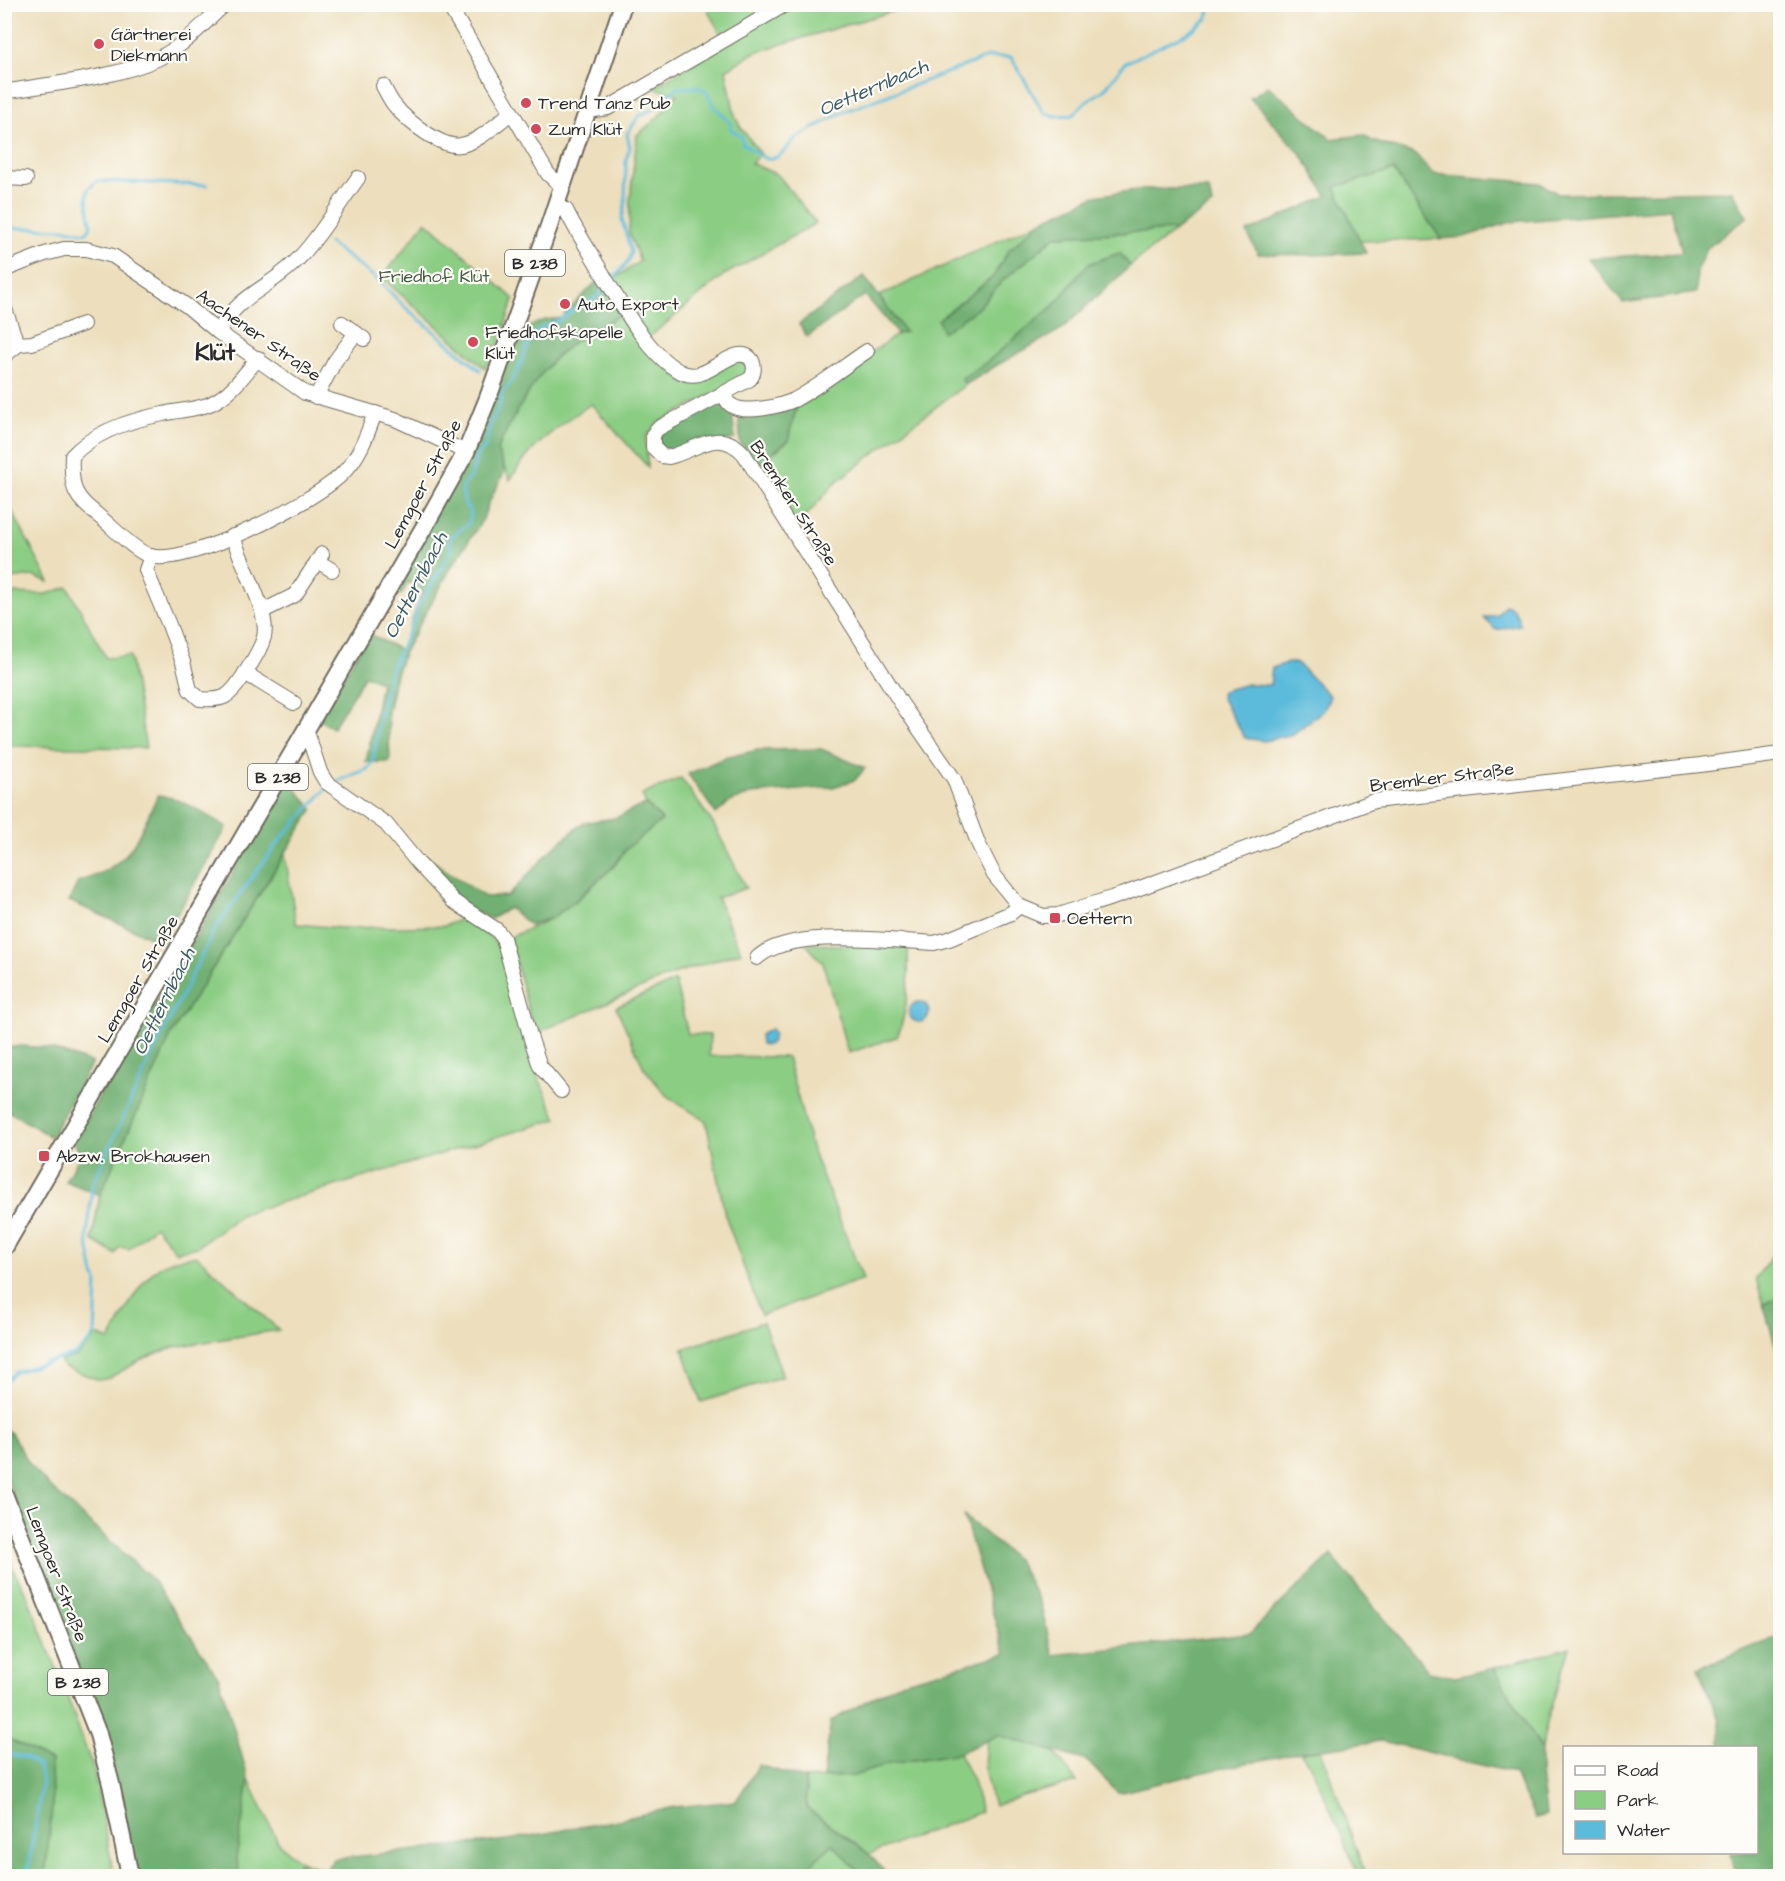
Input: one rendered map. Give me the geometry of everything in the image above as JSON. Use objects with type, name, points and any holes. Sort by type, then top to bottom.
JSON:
[{"type":"main road","name":"Lemgoer Straße","points":[[4,1248],[466,452],[497,373],[623,4]]},
{"type":"main road","name":"Lemgoer Straße","points":[[4,1494],[98,1734],[130,1876]]},
{"type":"street","points":[[4,92],[127,69],[157,58],[189,37],[225,4]]},
{"type":"street","points":[[447,4],[548,174],[563,184]]},
{"type":"street","points":[[589,108],[599,110],[617,103],[786,4]]},
{"type":"street","points":[[383,86],[395,107],[407,118],[428,134],[448,145],[455,146],[470,142],[511,113]]},
{"type":"street","points":[[4,178],[26,178]]},
{"type":"street","points":[[218,332],[234,308],[296,262],[357,178]]},
{"type":"street","name":"Bremker Straße","points":[[555,207],[566,210],[608,282],[656,351],[679,371],[697,375],[738,355],[751,359],[755,368],[752,377],[657,429],[653,435],[653,447],[657,453],[669,457],[721,440],[737,446],[744,454],[901,703],[949,770],[978,843],[994,876],[1019,906],[1043,916],[1058,915],[1121,896],[1374,801],[1780,754]]},
{"type":"street","name":"Aachener Straße","points":[[4,270],[45,254],[75,249],[97,251],[113,256],[187,306],[218,332],[305,393],[412,426],[466,452]]},
{"type":"street","points":[[4,306],[19,344]]},
{"type":"street","points":[[316,397],[335,362],[360,336],[342,323]]},
{"type":"street","points":[[4,357],[19,344],[32,343],[82,324]]},
{"type":"street","points":[[723,394],[728,402],[737,408],[759,409],[784,404],[867,351]]},
{"type":"street","points":[[258,358],[227,394],[212,403],[137,420],[91,440],[72,456],[71,471],[76,496],[85,506],[151,556],[171,558],[272,519],[311,498],[342,474],[360,452],[375,413]]},
{"type":"street","points":[[151,556],[146,570],[169,625],[190,690],[200,699],[226,697],[231,694],[245,673],[265,635],[262,610],[232,536]]},
{"type":"street","points":[[262,610],[295,595],[320,557],[333,570]]},
{"type":"street","points":[[245,673],[294,703]]},
{"type":"street","points":[[306,729],[320,772],[326,782],[386,824],[453,901],[489,923],[503,938],[540,1066],[561,1091]]},
{"type":"street","points":[[757,958],[774,948],[804,940],[832,938],[934,943],[1000,917],[1019,906]]},
{"type":"green space","points":[[710,5],[778,5],[723,38],[708,11]]},
{"type":"green space","points":[[790,5],[914,5],[755,52],[726,70],[735,116],[741,128],[761,154],[751,163],[778,175],[816,223],[724,275],[648,338],[614,279],[640,261],[629,234],[637,135],[657,118],[678,94],[652,88]]},
{"type":"green space","points":[[1268,86],[1331,139],[1364,135],[1372,141],[1415,154],[1433,174],[1540,183],[1558,194],[1732,191],[1747,217],[1706,249],[1697,269],[1696,293],[1623,303],[1588,258],[1682,253],[1671,209],[1511,222],[1464,237],[1441,239],[1393,170],[1335,187],[1366,253],[1258,254],[1247,232],[1327,196],[1301,154],[1250,98]]},
{"type":"green space","points":[[1393,170],[1441,239],[1360,241],[1335,187]]},
{"type":"green space","points":[[1144,189],[1209,189],[1212,205],[1176,230],[1056,236],[1002,281],[977,309],[943,332],[938,320],[993,277],[1009,250],[1041,221],[1095,196]]},
{"type":"green space","name":"Friedhof Klüt","points":[[426,221],[514,299],[498,346],[494,345],[492,348],[496,351],[485,368],[382,278]]},
{"type":"green space","points":[[1041,221],[1009,250],[993,277],[938,320],[977,309],[1002,281],[1056,236],[1176,230],[1130,266],[1120,253],[1088,264],[1054,305],[987,362],[962,378],[965,385],[836,482],[798,525],[757,465],[789,440],[797,405],[898,334],[905,332],[879,296]]},
{"type":"green space","points":[[1120,253],[1130,266],[1062,329],[965,385],[962,379],[987,362],[1054,305],[1088,264]]},
{"type":"green space","points":[[864,276],[905,332],[898,334],[865,295],[807,337],[799,324]]},
{"type":"green space","points":[[601,277],[621,314],[578,339],[555,358],[535,382],[510,424],[497,450],[505,471],[483,519],[451,568],[404,652],[396,674],[388,712],[390,762],[366,762],[381,682],[365,675],[333,728],[318,719],[369,634],[401,650],[423,590],[408,582],[401,595],[396,590],[520,330],[545,320],[561,318]]},
{"type":"green space","points":[[621,314],[683,379],[738,360],[747,365],[749,371],[744,378],[658,423],[645,438],[648,467],[591,404],[546,437],[510,480],[497,450],[535,382],[555,358],[571,344]]},
{"type":"green space","points":[[721,401],[732,411],[735,439],[667,451],[660,448],[659,438],[665,430]]},
{"type":"green space","points":[[797,405],[789,440],[757,465],[740,443],[739,413],[762,416]]},
{"type":"green space","points":[[5,497],[49,582],[33,576],[5,580]]},
{"type":"green space","points":[[68,587],[106,658],[130,656],[146,748],[5,746],[5,593],[47,594]]},
{"type":"green space","points":[[821,749],[865,768],[855,780],[833,787],[751,794],[730,802],[716,814],[688,774],[724,758],[758,750]]},
{"type":"green space","points":[[681,778],[714,825],[746,888],[717,898],[741,952],[676,973],[539,1032],[533,1028],[509,938],[552,918],[577,900],[614,866],[627,848],[661,821],[646,804],[642,795]]},
{"type":"green space","points":[[287,779],[313,809],[172,1033],[100,1195],[65,1181],[81,1155],[74,1142]]},
{"type":"green space","points":[[158,795],[185,803],[227,827],[161,942],[69,901],[78,882],[110,868],[130,850]]},
{"type":"green space","points":[[646,804],[662,820],[627,848],[614,866],[576,900],[552,918],[530,925],[509,908],[491,919],[458,904],[423,862],[427,857],[485,897],[508,896],[554,847],[583,823],[615,818]]},
{"type":"green space","points":[[285,854],[296,924],[341,928],[444,926],[464,918],[489,935],[500,949],[528,1049],[557,1119],[242,1214],[197,1247],[176,1252],[155,1226],[129,1249],[120,1247],[115,1254],[92,1240],[100,1195],[172,1033]]},
{"type":"green space","points":[[806,944],[908,947],[906,1005],[897,1037],[848,1053],[823,963]]},
{"type":"green space","points":[[675,981],[688,1034],[710,1035],[709,1056],[787,1057],[811,1147],[863,1279],[761,1315],[725,1215],[706,1121],[667,1096],[644,1068],[616,1007]]},
{"type":"green space","points":[[21,1046],[48,1048],[92,1063],[51,1137],[5,1109],[5,1048]]},
{"type":"green space","points":[[1780,1245],[1780,1298],[1763,1304],[1756,1278]]},
{"type":"green space","points":[[196,1255],[279,1330],[174,1347],[145,1358],[109,1378],[99,1380],[64,1367],[60,1361],[77,1356],[97,1335],[110,1340],[135,1294],[151,1274],[173,1260]]},
{"type":"green space","points":[[1780,1298],[1780,1360],[1763,1304]]},
{"type":"green space","points":[[763,1322],[783,1376],[701,1402],[683,1349]]},
{"type":"green space","points":[[5,1429],[11,1433],[30,1465],[49,1486],[152,1579],[219,1678],[249,1780],[236,1858],[240,1876],[219,1876],[216,1869],[199,1876],[137,1876],[108,1744],[5,1474]]},
{"type":"green space","points":[[964,1516],[1017,1560],[1040,1603],[1053,1655],[1249,1634],[1331,1555],[1429,1672],[1455,1677],[1494,1668],[1541,1749],[1541,1773],[1546,1815],[1535,1818],[1514,1773],[1382,1741],[1300,1752],[1118,1793],[1087,1761],[998,1735],[959,1753],[889,1764],[853,1776],[823,1777],[831,1721],[901,1682],[1005,1654]]},
{"type":"green space","points":[[4,1546],[62,1682],[94,1771],[114,1876],[45,1876],[52,1807],[51,1761],[5,1737]]},
{"type":"green space","points":[[1780,1636],[1780,1876],[1735,1876],[1730,1854],[1758,1854],[1758,1746],[1720,1746],[1720,1721],[1698,1668]]},
{"type":"green space","points":[[1570,1647],[1550,1710],[1541,1749],[1494,1668]]},
{"type":"green space","points":[[998,1735],[1053,1751],[1077,1782],[1025,1795],[994,1806],[985,1774],[984,1759],[987,1740]]},
{"type":"green space","points":[[5,1737],[51,1761],[52,1807],[45,1876],[5,1876]]},
{"type":"green space","points":[[1321,1750],[1366,1876],[1359,1876],[1319,1784],[1308,1761],[1300,1752]]},
{"type":"green space","points":[[959,1753],[973,1781],[981,1812],[869,1854],[807,1808],[805,1779],[853,1776],[889,1764]]},
{"type":"green space","points":[[759,1765],[805,1779],[807,1808],[869,1854],[888,1876],[863,1876],[833,1844],[798,1876],[290,1876],[300,1861],[325,1870],[334,1859],[508,1840],[675,1807],[736,1801]]},
{"type":"green space","points":[[249,1780],[279,1844],[300,1861],[290,1876],[240,1876],[236,1858]]},
{"type":"green space","points":[[833,1844],[863,1876],[798,1876]]},
{"type":"water","points":[[1505,605],[1511,607],[1520,625],[1496,630],[1484,618],[1497,615]]},
{"type":"water","points":[[1287,663],[1297,663],[1330,696],[1324,710],[1293,734],[1264,741],[1245,738],[1221,697],[1222,691],[1247,684],[1270,685],[1272,668]]},
{"type":"water","points":[[919,1002],[926,1005],[929,1012],[926,1019],[919,1022],[912,1019],[909,1012],[912,1005]]},
{"type":"water","points":[[771,1029],[774,1034],[772,1041],[768,1045],[761,1044],[760,1035]]},
{"type":"waterway","name":"Oetternbach","points":[[611,281],[628,262],[631,252],[622,219],[625,204],[626,159],[630,148],[627,134],[639,116],[655,108],[677,88],[698,87],[706,91],[714,106],[730,122],[731,129],[742,137],[742,143],[766,159],[777,157],[793,140],[841,113],[988,57],[1011,57],[1044,113],[1055,116],[1073,115],[1086,102],[1104,90],[1125,63],[1188,33],[1207,19],[1210,4]]},
{"type":"waterway","points":[[4,226],[67,229],[85,233],[91,225],[87,199],[88,189],[97,181],[207,185]]},
{"type":"waterway","points":[[329,243],[377,279],[405,307],[480,370]]},
{"type":"waterway","name":"Oetternbach","points":[[333,783],[367,769],[373,762],[381,709],[390,672],[419,604],[452,548],[449,541],[469,523],[471,513],[465,504],[462,488],[472,473],[477,455],[485,448],[491,422],[497,412],[503,391],[519,368],[530,339],[541,328],[590,302],[605,289]]},
{"type":"waterway","name":"Oetternbach","points":[[4,1383],[15,1372],[76,1354],[95,1334],[97,1281],[87,1239],[92,1186],[150,1059],[216,927],[278,842],[328,787]]},
{"type":"waterway","name":"Oetternbach","points":[[4,1753],[27,1758],[39,1766],[42,1782],[27,1876]]},
{"type":"place","name":"Gärtnerei Diekmann","points":[[99,44]]},
{"type":"place","name":"Trend Tanz Pub","points":[[526,103]]},
{"type":"place","name":"Zum Klüt","points":[[536,129]]},
{"type":"place","name":"Auto Export","points":[[565,304]]},
{"type":"place","name":"Friedhofskapelle Klüt","points":[[473,342]]},
{"type":"place","name":"Oettern","points":[[1055,918]]},
{"type":"place","name":"Abzw. Brokhausen","points":[[44,1156]]},
{"type":"district","name":"Klüt","points":[[215,352]]}]
